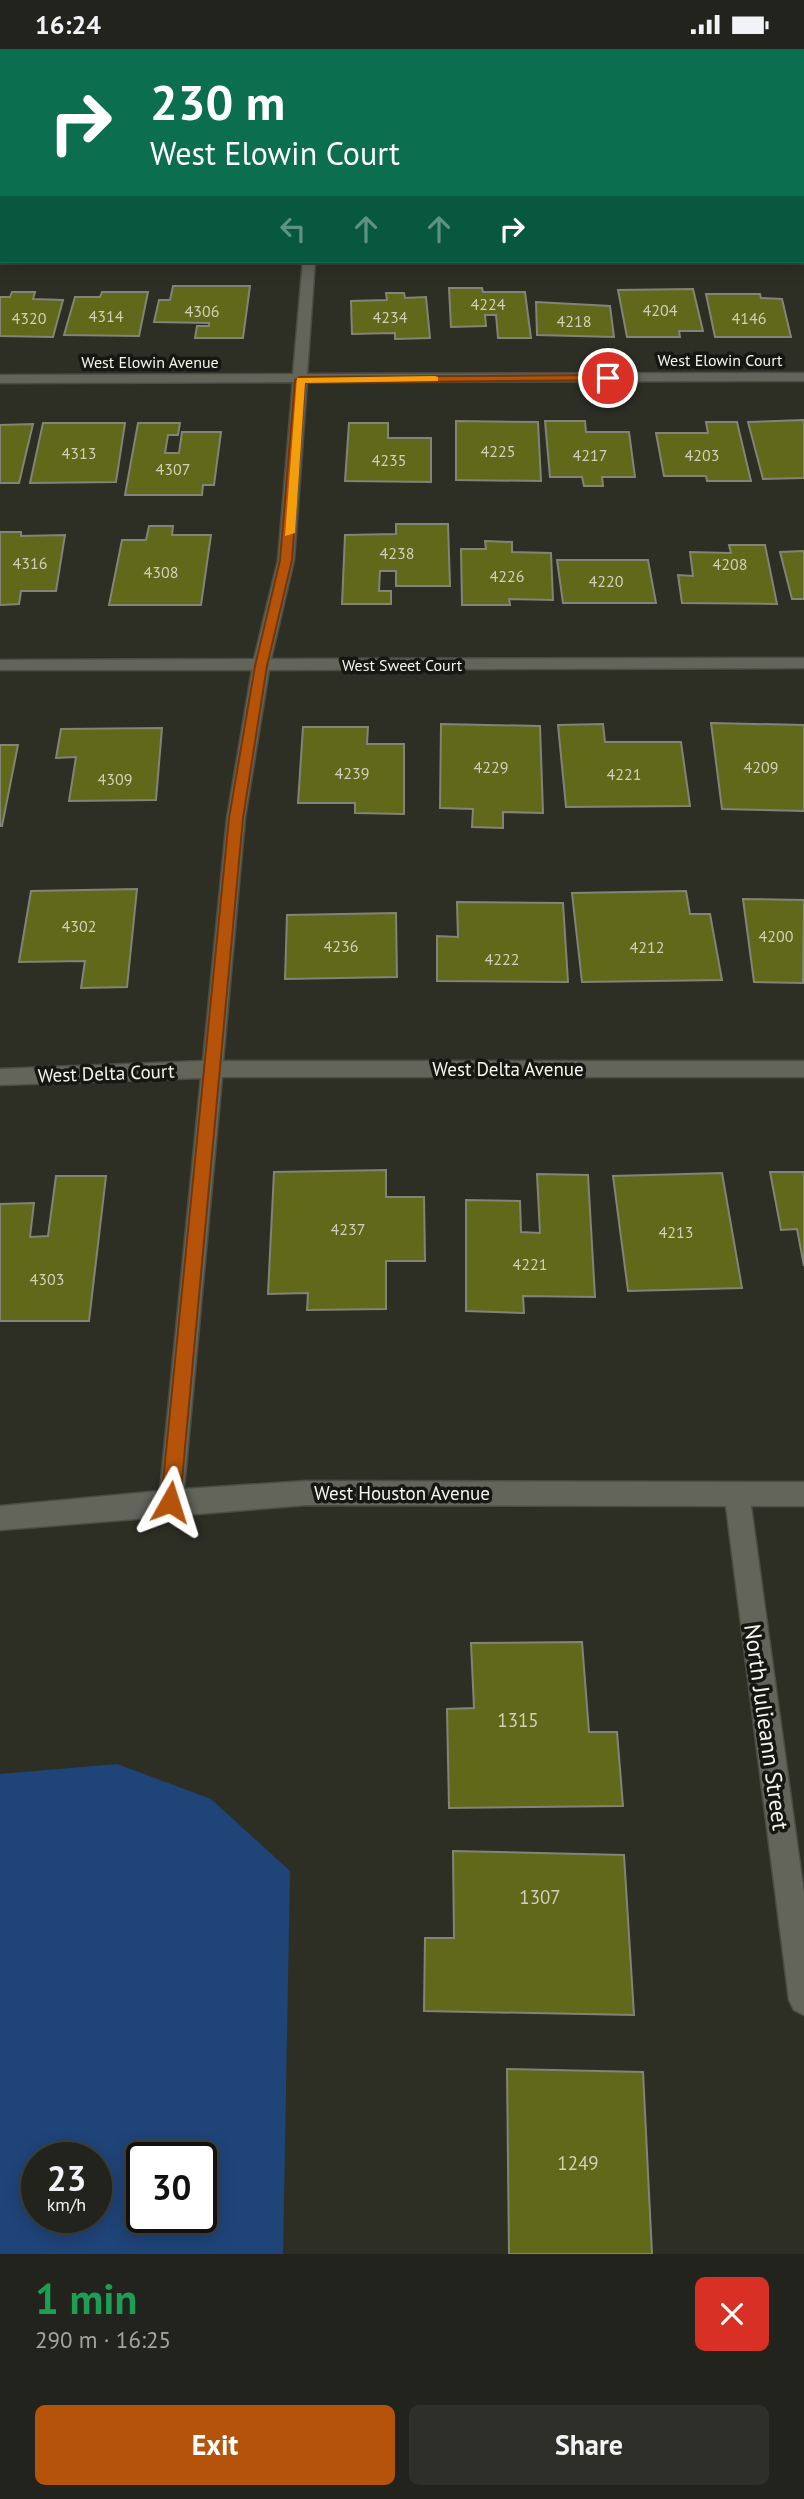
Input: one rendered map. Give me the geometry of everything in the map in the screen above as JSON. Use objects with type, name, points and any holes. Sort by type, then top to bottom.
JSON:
[{"type":"street","points":[[170,1502],[236,818],[261,666],[286,560],[309,263]]},
{"type":"street","name":"West Elowin Court","points":[[300,380],[804,377]]},
{"type":"street","name":"West Elowin Avenue","points":[[0,379],[300,380]]},
{"type":"street","name":"West Sweet Court","points":[[0,665],[804,663]]},
{"type":"street","name":"West Delta Avenue","points":[[212,1069],[804,1069]]},
{"type":"street","name":"West Delta Court","points":[[0,1077],[212,1069]]},
{"type":"street","name":"West Houston Avenue","points":[[0,1518],[170,1502],[307,1493],[804,1494]]},
{"type":"street","name":"North Julieann Street","points":[[737,1494],[804,2000]]},
{"type":"water","points":[[117,1764],[211,1799],[290,1871],[283,2254],[0,2254],[0,1774]]},
{"type":"building","points":[[173,286],[250,286],[243,338],[195,338],[197,326],[209,326],[209,323],[154,322],[159,300],[170,300]]},
{"type":"building","points":[[449,288],[482,288],[483,292],[525,292],[531,338],[498,338],[496,315],[485,315],[486,326],[451,327]]},
{"type":"building","points":[[693,289],[703,331],[679,331],[680,337],[627,337],[618,290]]},
{"type":"building","points":[[12,292],[35,292],[33,299],[63,300],[53,337],[0,336],[0,297],[10,297]]},
{"type":"building","points":[[102,292],[148,292],[139,336],[64,335],[75,297],[100,297]]},
{"type":"building","points":[[386,293],[404,293],[405,298],[426,297],[430,338],[395,339],[395,333],[352,334],[351,301],[387,300]]},
{"type":"building","points":[[706,294],[760,294],[761,298],[782,299],[791,337],[715,337]]},
{"type":"building","points":[[536,302],[610,306],[614,337],[537,335]]},
{"type":"building","points":[[804,420],[804,478],[763,479],[748,422]]},
{"type":"building","points":[[456,421],[538,422],[541,481],[456,480]]},
{"type":"building","points":[[545,421],[585,421],[586,432],[629,432],[635,477],[602,477],[603,486],[584,486],[582,477],[550,477]]},
{"type":"building","points":[[706,422],[737,422],[751,481],[707,481],[706,476],[664,476],[656,433],[708,433]]},
{"type":"building","points":[[43,423],[125,423],[116,482],[30,483]]},
{"type":"building","points":[[138,423],[180,423],[178,435],[168,435],[165,453],[179,453],[182,432],[221,432],[214,485],[203,485],[202,495],[125,495]]},
{"type":"building","points":[[349,423],[388,423],[388,438],[431,438],[431,482],[345,481]]},
{"type":"building","points":[[33,424],[19,483],[0,483],[0,425]]},
{"type":"building","points":[[396,524],[448,524],[450,586],[396,586],[396,571],[380,571],[379,591],[391,591],[391,604],[342,604],[345,535],[396,534]]},
{"type":"building","points":[[149,526],[173,526],[172,535],[211,535],[201,605],[109,605],[122,540],[146,540]]},
{"type":"building","points":[[0,532],[21,532],[21,536],[65,535],[56,591],[21,591],[19,604],[0,605]]},
{"type":"building","points":[[485,541],[512,542],[512,552],[551,553],[553,600],[509,599],[510,605],[462,605],[461,549],[486,549]]},
{"type":"building","points":[[729,545],[765,545],[777,604],[682,603],[678,575],[693,576],[690,552],[731,553]]},
{"type":"building","points":[[804,551],[804,599],[792,599],[780,552]]},
{"type":"building","points":[[557,560],[648,560],[656,603],[563,603]]},
{"type":"building","points":[[711,723],[804,725],[804,811],[722,809]]},
{"type":"building","points":[[441,724],[540,726],[543,813],[503,812],[503,828],[472,827],[473,809],[440,808]]},
{"type":"building","points":[[603,724],[605,742],[681,742],[690,806],[566,807],[558,725]]},
{"type":"building","points":[[303,727],[368,727],[367,744],[404,744],[404,814],[355,813],[355,803],[298,803]]},
{"type":"building","points":[[162,728],[156,800],[69,801],[76,757],[56,758],[61,729]]},
{"type":"building","points":[[0,745],[18,745],[2,826],[0,826]]},
{"type":"building","points":[[137,889],[127,987],[81,988],[85,961],[19,962],[31,891]]},
{"type":"building","points":[[686,891],[690,914],[710,914],[722,980],[582,982],[572,893]]},
{"type":"building","points":[[743,899],[804,900],[803,983],[754,982]]},
{"type":"building","points":[[457,902],[563,903],[568,982],[437,981],[437,936],[458,937]]},
{"type":"building","points":[[396,913],[397,977],[285,979],[287,915]]},
{"type":"building","points":[[386,1170],[386,1197],[424,1197],[425,1261],[386,1261],[386,1309],[307,1310],[308,1293],[268,1294],[274,1172]]},
{"type":"building","points":[[770,1172],[804,1172],[804,1266],[797,1229],[781,1230]]},
{"type":"building","points":[[722,1173],[742,1288],[628,1291],[613,1176]]},
{"type":"building","points":[[537,1174],[588,1175],[595,1297],[523,1296],[524,1313],[466,1311],[466,1200],[520,1201],[521,1232],[540,1233]]},
{"type":"building","points":[[56,1176],[106,1176],[89,1321],[0,1321],[0,1204],[34,1203],[30,1237],[48,1236]]},
{"type":"building","points":[[582,1642],[589,1732],[617,1732],[623,1806],[449,1808],[447,1709],[474,1708],[471,1643]]},
{"type":"building","points":[[453,1851],[624,1855],[634,2015],[424,2011],[425,1938],[454,1938]]},
{"type":"building","points":[[507,2069],[643,2072],[652,2254],[509,2254]]},
{"type":"slow traffic","points":[[289,533],[300,380],[435,379]]},
{"type":"route","points":[[170,1502],[236,818],[261,666],[286,560],[300,380],[608,378]]}]
